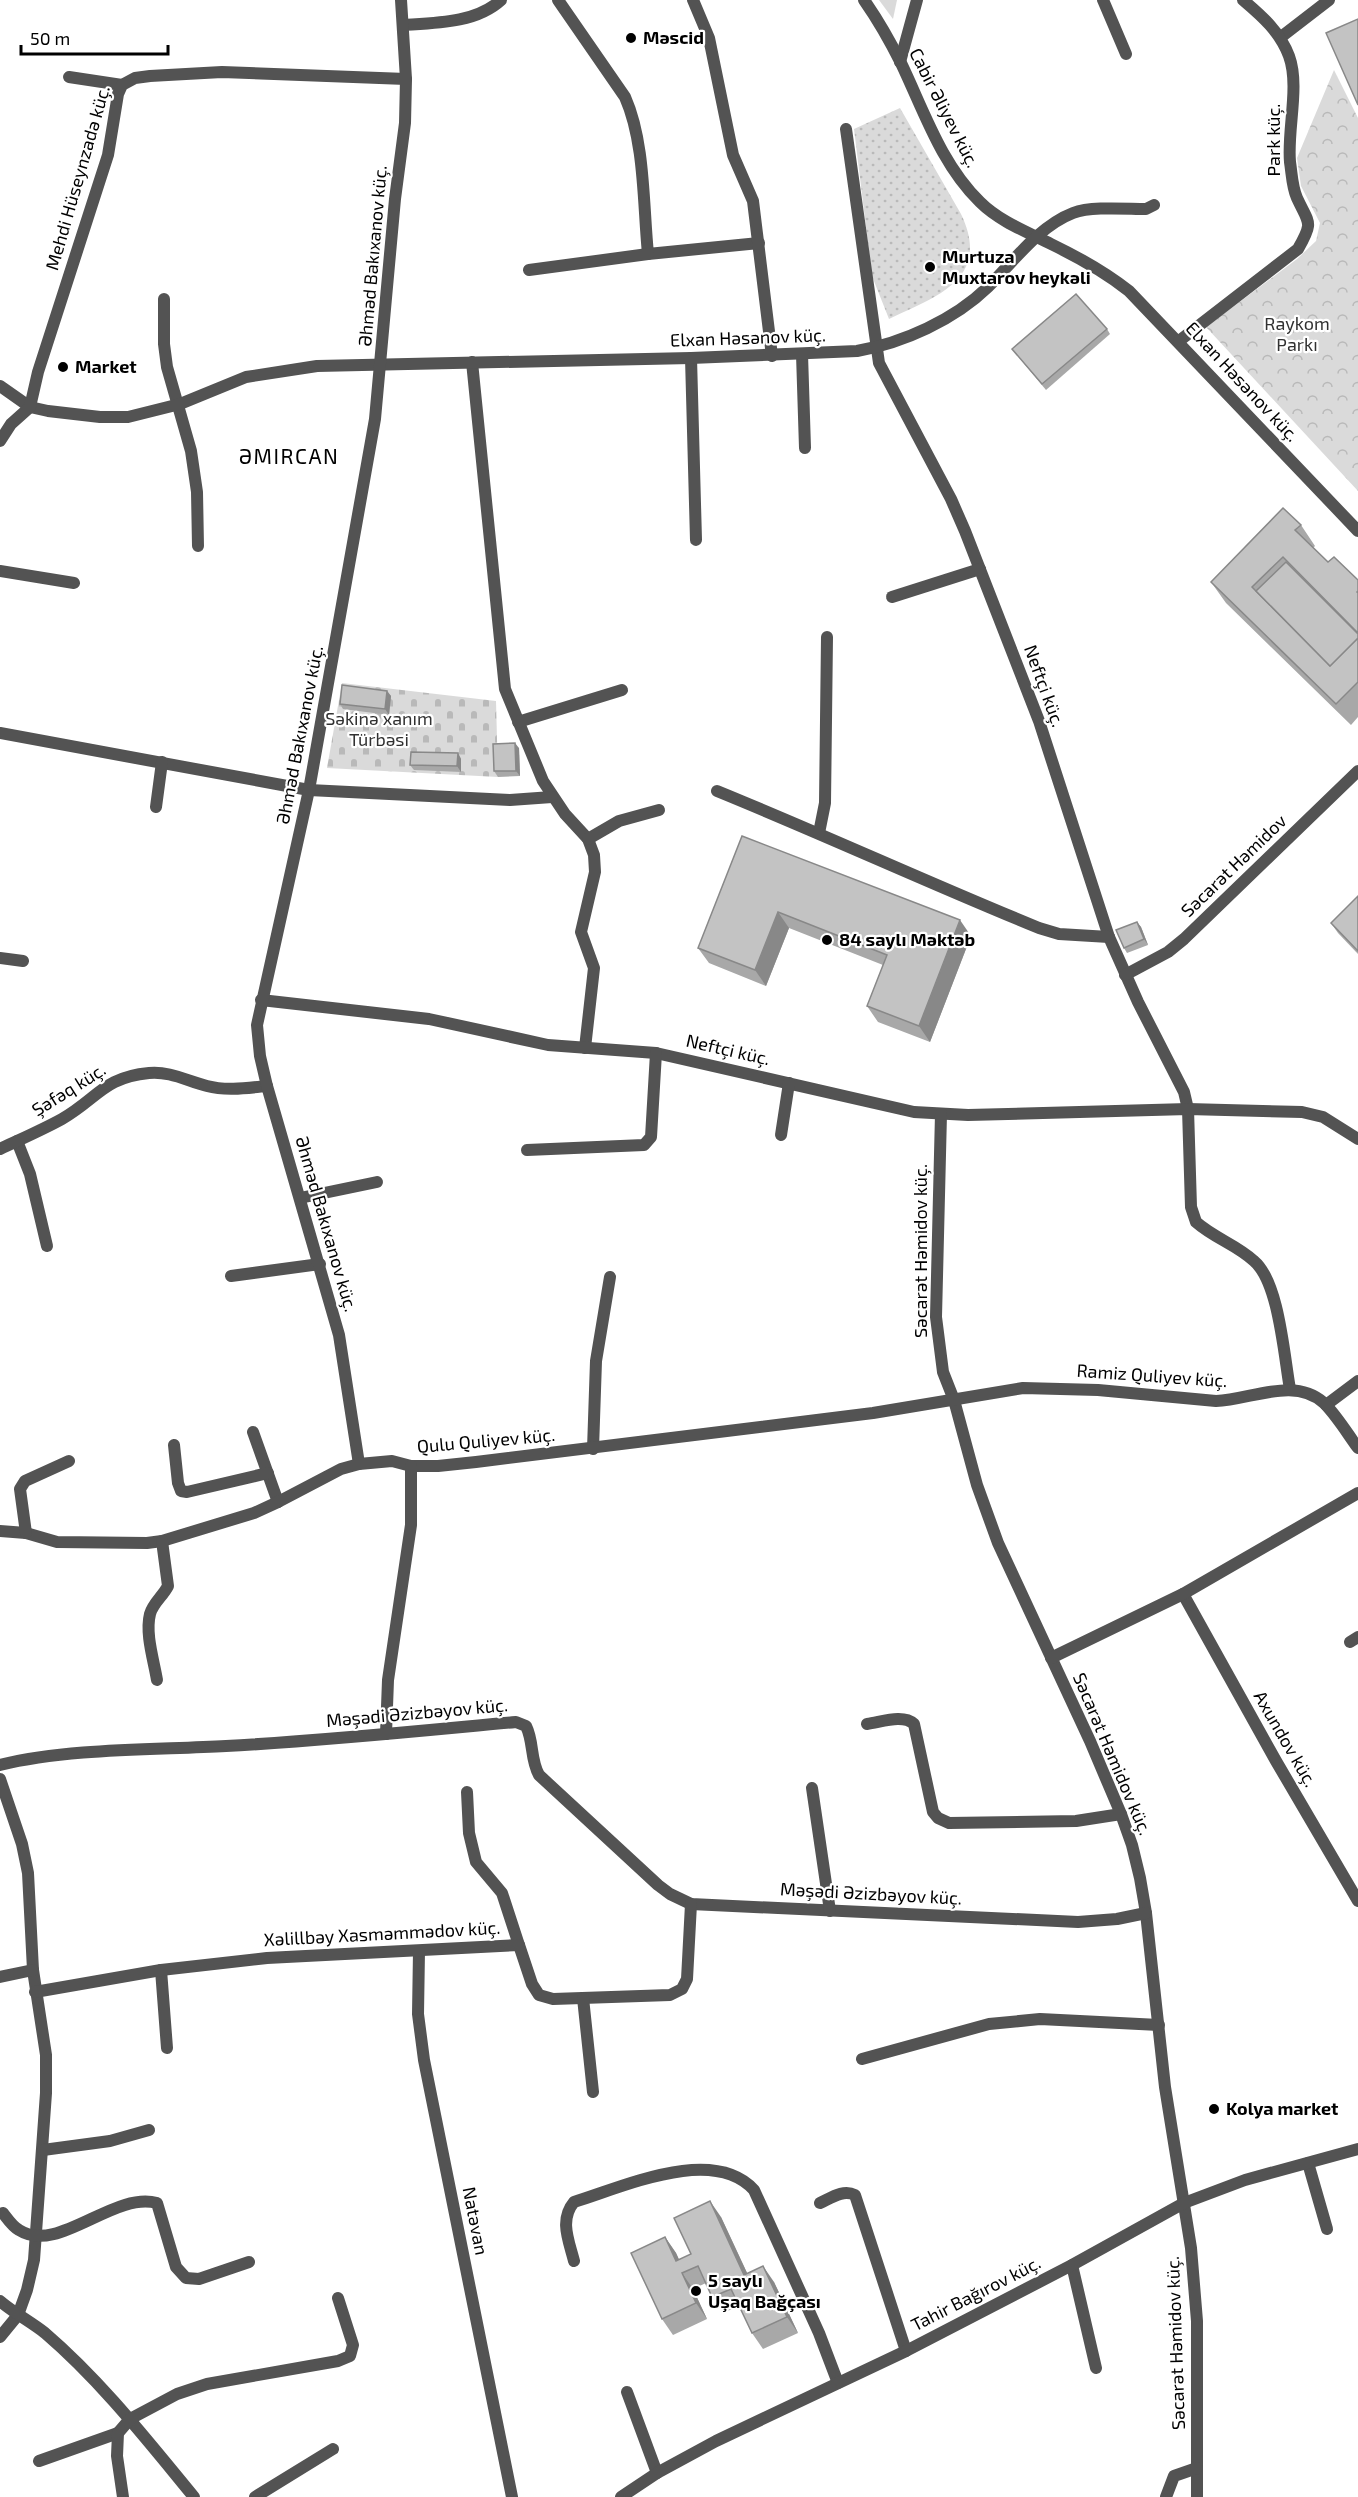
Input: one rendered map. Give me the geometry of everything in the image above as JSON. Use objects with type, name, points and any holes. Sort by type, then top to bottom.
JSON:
[{"type":"street","name":"Əhməd Bakıxanov küç.","points":[[359,1464],[339,1335],[267,1086],[260,1056],[257,1025],[309,790],[366,479],[381,364],[395,199],[405,123],[406,79],[401,0]]},
{"type":"street","points":[[404,25],[449,22],[479,13],[501,0]]},
{"type":"street","points":[[558,0],[625,97],[632,113],[637,136],[648,254]]},
{"type":"street","points":[[693,0],[709,38],[733,155],[753,201],[772,356]]},
{"type":"street","name":"Cabir Əliyev küç.","points":[[864,0],[882,27],[958,179],[981,204],[1006,221],[1038,237]]},
{"type":"street","points":[[900,62],[917,0]]},
{"type":"street","points":[[1103,0],[1126,54]]},
{"type":"street","name":"Park küç.","points":[[1179,341],[1298,249],[1309,223],[1293,185],[1290,156],[1293,84],[1291,59],[1281,37],[1243,0]]},
{"type":"street","points":[[1281,37],[1329,0]]},
{"type":"street","name":"Mehdi Hüseynzadə küç.","points":[[30,406],[38,372],[108,155],[118,94],[122,85],[135,78],[222,72],[406,79]]},
{"type":"street","points":[[69,77],[122,85]]},
{"type":"street","name":"Neftçi küç.","points":[[846,129],[875,348],[879,363],[951,499],[980,569],[1039,721],[1109,937],[1125,975],[1176,1072],[1188,1110]]},
{"type":"street","points":[[1038,237],[1062,218],[1076,212],[1146,209],[1154,205]]},
{"type":"street","name":"Elxan Həsənov küç.","points":[[0,386],[30,406],[48,411],[128,417],[180,404],[246,377],[272,371],[318,366],[772,356],[875,348],[912,335],[970,303],[1038,237],[1108,275],[1136,297],[1358,531]]},
{"type":"street","points":[[529,270],[648,254],[759,243]]},
{"type":"street","points":[[164,299],[164,344],[167,367],[180,404],[194,471],[198,546]]},
{"type":"street","points":[[802,354],[805,448]]},
{"type":"street","points":[[691,358],[696,540]]},
{"type":"street","points":[[472,362],[505,689],[543,781],[552,797],[588,839],[594,855],[595,872],[581,932],[594,968],[585,1048]]},
{"type":"street","points":[[0,441],[11,424],[30,406]]},
{"type":"street","points":[[892,597],[980,569]]},
{"type":"street","points":[[0,571],[74,583]]},
{"type":"street","points":[[819,833],[825,803],[826,637]]},
{"type":"street","points":[[518,722],[622,690]]},
{"type":"street","points":[[0,733],[309,790],[510,800],[552,797]]},
{"type":"street","points":[[156,807],[162,762]]},
{"type":"street","name":"Səcarət Həmidov","points":[[1125,975],[1168,952],[1184,939],[1358,771]]},
{"type":"street","points":[[717,791],[819,833],[922,881],[1039,928],[1059,934],[1109,937]]},
{"type":"street","points":[[588,839],[619,821],[659,810]]},
{"type":"street","points":[[0,958],[23,961]]},
{"type":"street","name":"Neftçi küç.","points":[[261,1000],[429,1019],[548,1045],[656,1053],[914,1112],[941,1114],[1188,1110],[1302,1112],[1323,1117],[1358,1139]]},
{"type":"street","points":[[527,1150],[644,1145],[651,1137],[656,1053]]},
{"type":"street","name":"Şəfəq küç.","points":[[0,1149],[78,1108],[109,1083],[133,1075],[151,1072],[169,1074],[208,1087],[267,1086]]},
{"type":"street","points":[[781,1135],[789,1083]]},
{"type":"street","points":[[1188,1110],[1191,1207],[1196,1222],[1253,1260],[1266,1272],[1273,1294],[1290,1389],[1314,1396],[1326,1405],[1358,1448]]},
{"type":"street","name":"Səcarət Həmidov küç.","points":[[941,1114],[936,1317],[939,1350],[977,1485],[998,1543],[1121,1814],[1132,1845],[1146,1913],[1171,2135],[1191,2248],[1197,2320],[1197,2497]]},
{"type":"street","points":[[17,1141],[30,1174],[47,1245]]},
{"type":"street","points":[[300,1198],[377,1182]]},
{"type":"street","points":[[231,1276],[320,1264]]},
{"type":"street","points":[[593,1449],[596,1361],[610,1276]]},
{"type":"street","points":[[1326,1405],[1358,1381]]},
{"type":"street","name":"Ramiz Quliyev küç.","points":[[954,1400],[1023,1388],[1054,1387],[1231,1401],[1290,1389]]},
{"type":"street","name":"Qulu Quliyev küç.","points":[[0,1531],[26,1533],[57,1542],[147,1543],[162,1541],[208,1528],[279,1503],[341,1469],[359,1464],[392,1461],[411,1466],[438,1466],[593,1449],[873,1413],[954,1400]]},
{"type":"street","points":[[253,1432],[279,1503]]},
{"type":"street","points":[[174,1445],[181,1491],[187,1492],[268,1473]]},
{"type":"street","points":[[26,1533],[20,1489],[25,1481],[69,1461]]},
{"type":"street","points":[[386,1734],[388,1680],[411,1525],[411,1466]]},
{"type":"street","points":[[1051,1658],[1183,1594],[1358,1493]]},
{"type":"street","points":[[157,1680],[150,1615],[155,1603],[168,1586],[162,1541]]},
{"type":"street","name":"Axundov küç.","points":[[1183,1594],[1276,1761],[1358,1901]]},
{"type":"street","points":[[867,1724],[909,1719],[914,1724],[933,1812],[938,1818],[949,1823],[1076,1821],[1121,1814]]},
{"type":"street","name":"Məşədi Əzizbəyov küç.","points":[[0,1765],[68,1755],[254,1744],[516,1722],[526,1726],[531,1736],[533,1764],[539,1774],[658,1885],[670,1894],[691,1904],[1078,1922],[1117,1919],[1146,1913]]},
{"type":"street","points":[[0,1779],[22,1845],[28,1873],[35,1992],[46,2055],[43,2150],[32,2270],[18,2315],[0,2337]]},
{"type":"street","points":[[812,1788],[830,1911]]},
{"type":"street","points":[[467,1792],[469,1833],[476,1862],[502,1893],[519,1945]]},
{"type":"street","name":"Xəlillbəy Xasməmmədov küç.","points":[[35,1992],[161,1970],[267,1958],[340,1952],[419,1951],[519,1945],[532,1984],[539,1995],[553,1999],[670,1995],[682,1989],[687,1979],[691,1904]]},
{"type":"street","name":"Natəvan","points":[[419,1951],[418,2014],[424,2060],[512,2497]]},
{"type":"street","points":[[0,1977],[33,1970]]},
{"type":"street","points":[[161,1970],[167,2048]]},
{"type":"street","points":[[583,1998],[593,2092]]},
{"type":"street","points":[[862,2059],[989,2024],[1040,2019],[1159,2025]]},
{"type":"street","points":[[43,2150],[110,2141],[149,2130]]},
{"type":"street","name":"Tahir Bağırov küç.","points":[[621,2497],[657,2473],[716,2440],[906,2351],[1072,2265],[1184,2203],[1245,2180],[1358,2149]]},
{"type":"street","points":[[1308,2163],[1327,2229]]},
{"type":"street","points":[[574,2261],[565,2225],[567,2210],[574,2202],[670,2172],[698,2169],[732,2174],[746,2181],[754,2190],[819,2333],[838,2383]]},
{"type":"street","points":[[820,2203],[842,2193],[849,2192],[855,2195],[906,2351]]},
{"type":"street","points":[[3,2213],[18,2230],[35,2236],[59,2232],[130,2202],[146,2200],[157,2204],[176,2267],[186,2278],[199,2279],[249,2262]]},
{"type":"street","points":[[1072,2265],[1096,2368]]},
{"type":"street","points":[[39,2461],[118,2433],[130,2419],[177,2394],[207,2384],[338,2361],[350,2356],[353,2345],[338,2298]]},
{"type":"street","points":[[0,2301],[44,2332],[130,2419],[194,2497]]},
{"type":"street","points":[[627,2392],[657,2473]]},
{"type":"street","points":[[118,2433],[117,2456],[123,2497]]},
{"type":"street","points":[[255,2497],[333,2449]]},
{"type":"street","points":[[1166,2497],[1174,2476],[1197,2468]]},
{"type":"green space","points":[[879,0],[897,0],[893,19]]},
{"type":"green space","name":"Raykom Parkı","points":[[1334,70],[1358,118],[1358,491],[1206,327],[1297,259],[1316,241],[1320,223],[1301,186],[1297,158]]},
{"type":"green space","points":[[900,108],[961,214],[969,236],[970,255],[964,270],[955,282],[925,302],[889,319],[872,276],[854,129]]},
{"type":"green space","name":"Səkinə xanım Türbəsi","points":[[342,683],[496,701],[498,777],[327,768]]},
{"type":"building","points":[[1358,19],[1358,105],[1326,33]]},
{"type":"building","points":[[1076,294],[1107,329],[1042,384],[1012,349]]},
{"type":"building","points":[[1283,508],[1301,525],[1295,530],[1328,562],[1334,557],[1358,580],[1358,633],[1283,557],[1252,587],[1330,666],[1358,638],[1358,682],[1336,704],[1211,582]]},
{"type":"building","points":[[1286,562],[1358,634],[1358,638],[1330,666],[1256,591]]},
{"type":"building","points":[[342,685],[387,691],[385,709],[340,704]]},
{"type":"building","points":[[515,743],[516,771],[494,771],[493,744]]},
{"type":"building","points":[[411,752],[458,753],[457,766],[410,765]]},
{"type":"building","points":[[742,836],[960,920],[919,1026],[867,1006],[887,955],[778,912],[755,970],[698,948]]},
{"type":"building","points":[[1358,896],[1358,951],[1331,923]]},
{"type":"building","points":[[1137,922],[1144,939],[1124,948],[1116,930]]},
{"type":"building","points":[[710,2201],[744,2275],[763,2266],[787,2317],[752,2333],[731,2289],[712,2297],[698,2266],[682,2273],[696,2303],[662,2319],[631,2253],[665,2237],[676,2261],[691,2254],[674,2218]]},
{"type":"place","name":"Məscid","points":[[631,38]]},
{"type":"place","name":"Murtuza Muxtarov heykəli","points":[[930,267]]},
{"type":"place","name":"Market","points":[[63,367]]},
{"type":"place","name":"84 saylı Məktəb","points":[[827,940]]},
{"type":"place","name":"Kolya market","points":[[1214,2109]]},
{"type":"place","name":"5 saylı Uşaq Bağçası","points":[[696,2291]]},
{"type":"district","name":"ƏMIRCAN","points":[[289,457]]}]
